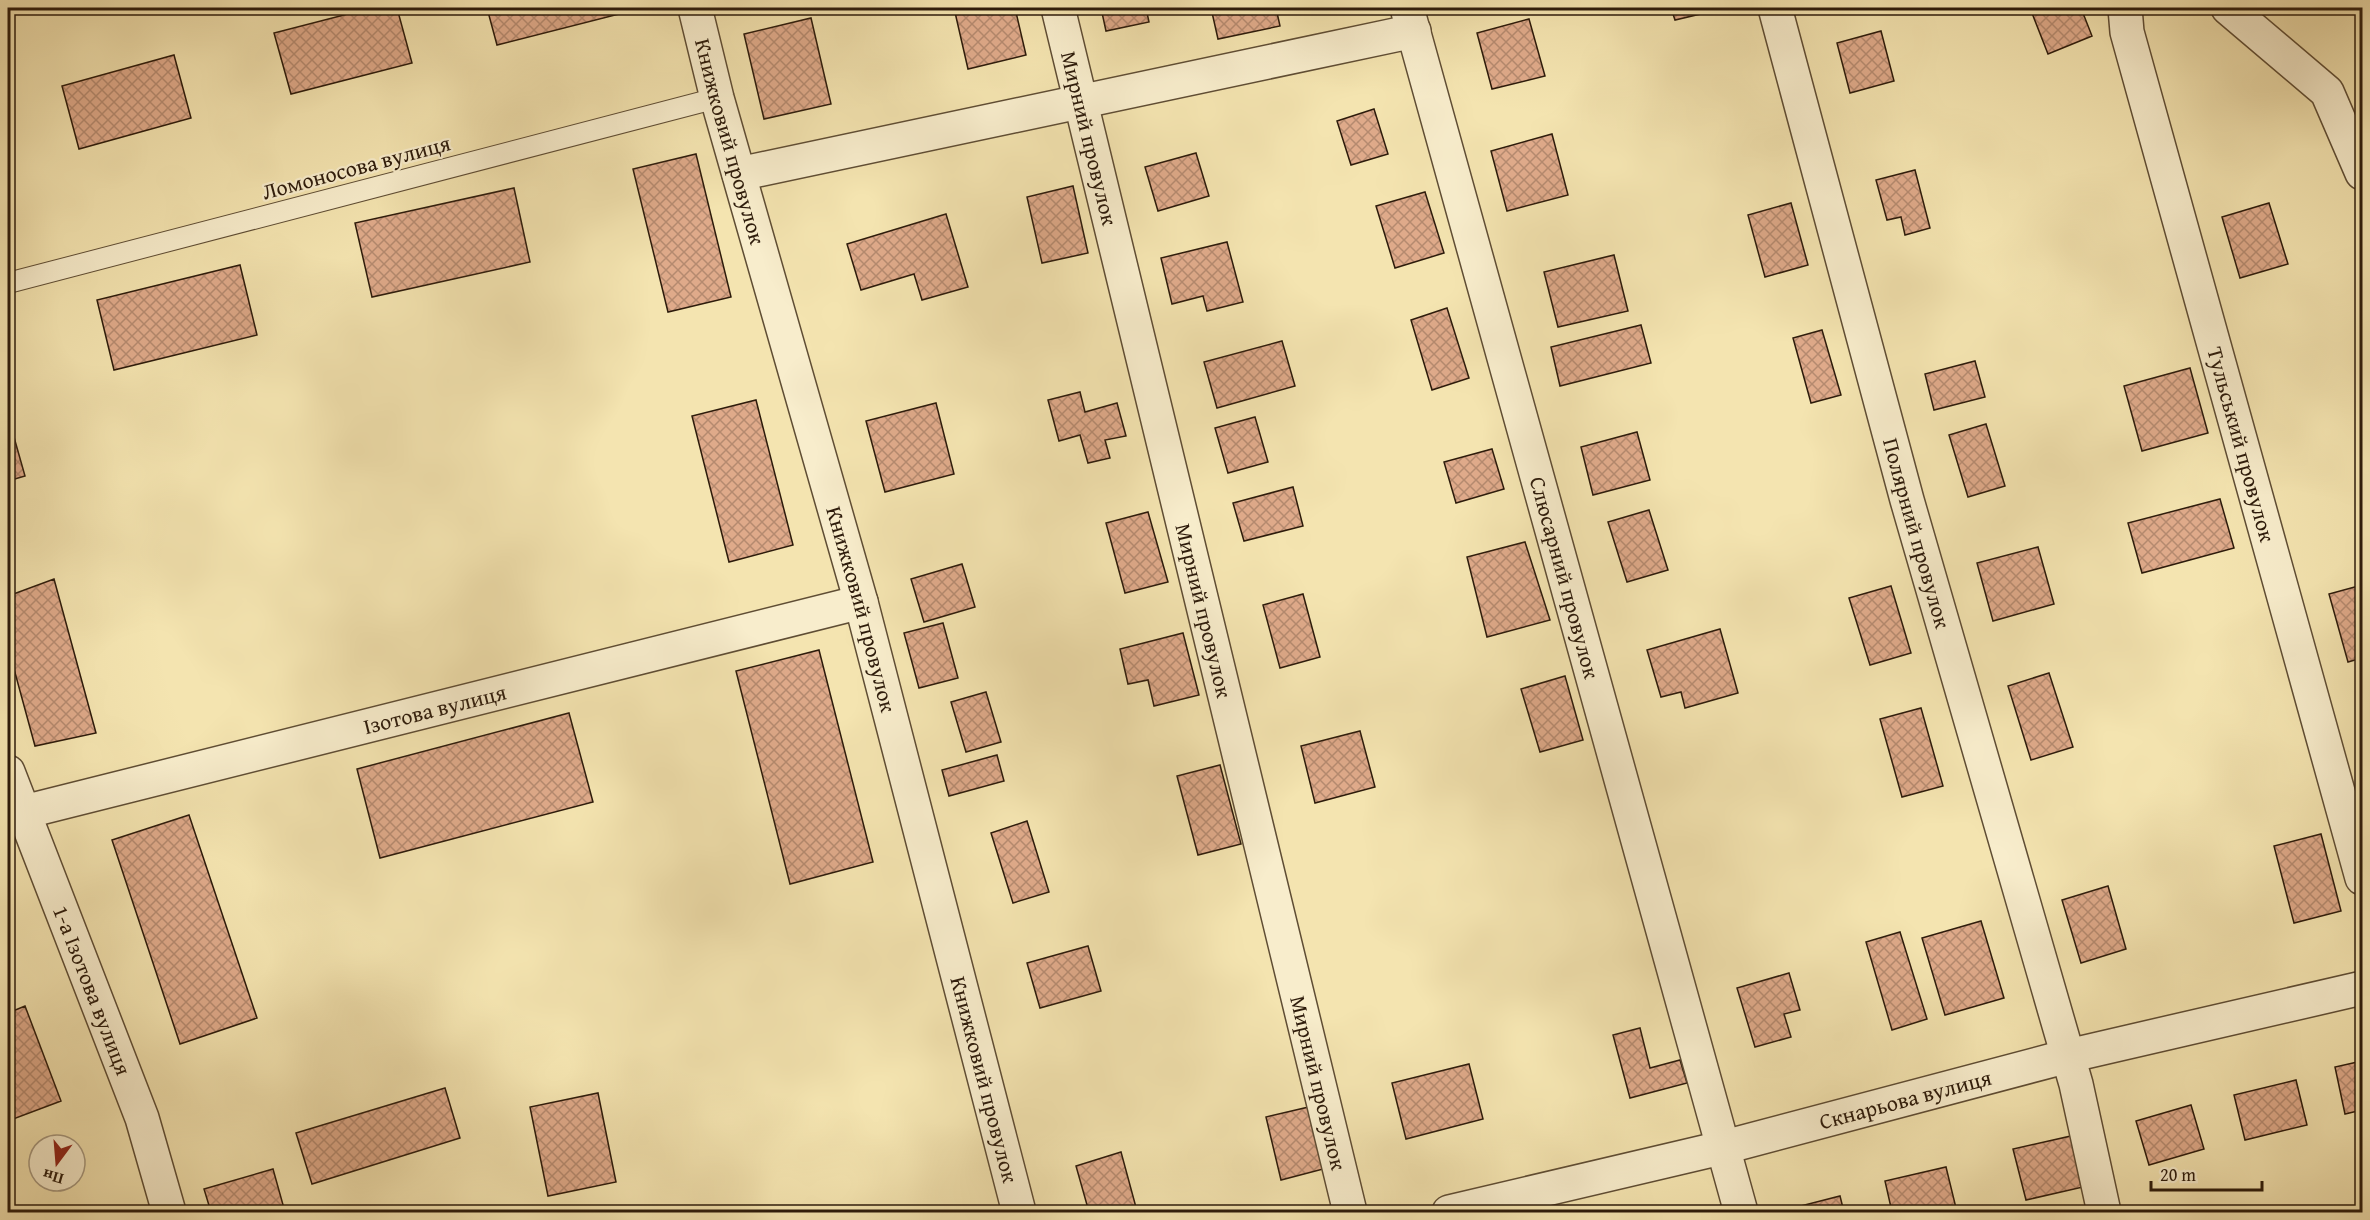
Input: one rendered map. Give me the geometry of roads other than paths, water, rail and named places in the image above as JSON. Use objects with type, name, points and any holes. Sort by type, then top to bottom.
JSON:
[{"type":"street","name":"Книжковий провулок","points":[[695,8],[717,98],[861,603],[1019,1212]]},
{"type":"street","name":"Мирний провулок","points":[[1058,8],[1350,1212]]},
{"type":"street","name":"Полярний провулок","points":[[1775,8],[1907,500],[2068,1056],[2104,1212]]},
{"type":"street","name":"Тульський провулок","points":[[2125,8],[2127,32],[2362,878]]},
{"type":"street","points":[[2228,8],[2327,92],[2362,173]]},
{"type":"street","points":[[739,174],[1080,103],[1411,19]]},
{"type":"street","name":"Слюсарний провулок","points":[[1411,19],[1721,1148],[1741,1212]]},
{"type":"street","name":"Ізотова вулиця","points":[[15,815],[861,603]]},
{"type":"street","name":"1-а Ізотова вулиця","points":[[8,772],[15,815],[142,1118],[169,1212]]},
{"type":"street","name":"Скнарьова вулиця","points":[[1449,1212],[1721,1148],[2068,1056],[2362,988]]},
{"type":"lane","name":"Ломоносова вулиця","points":[[8,283],[717,98]]}]
